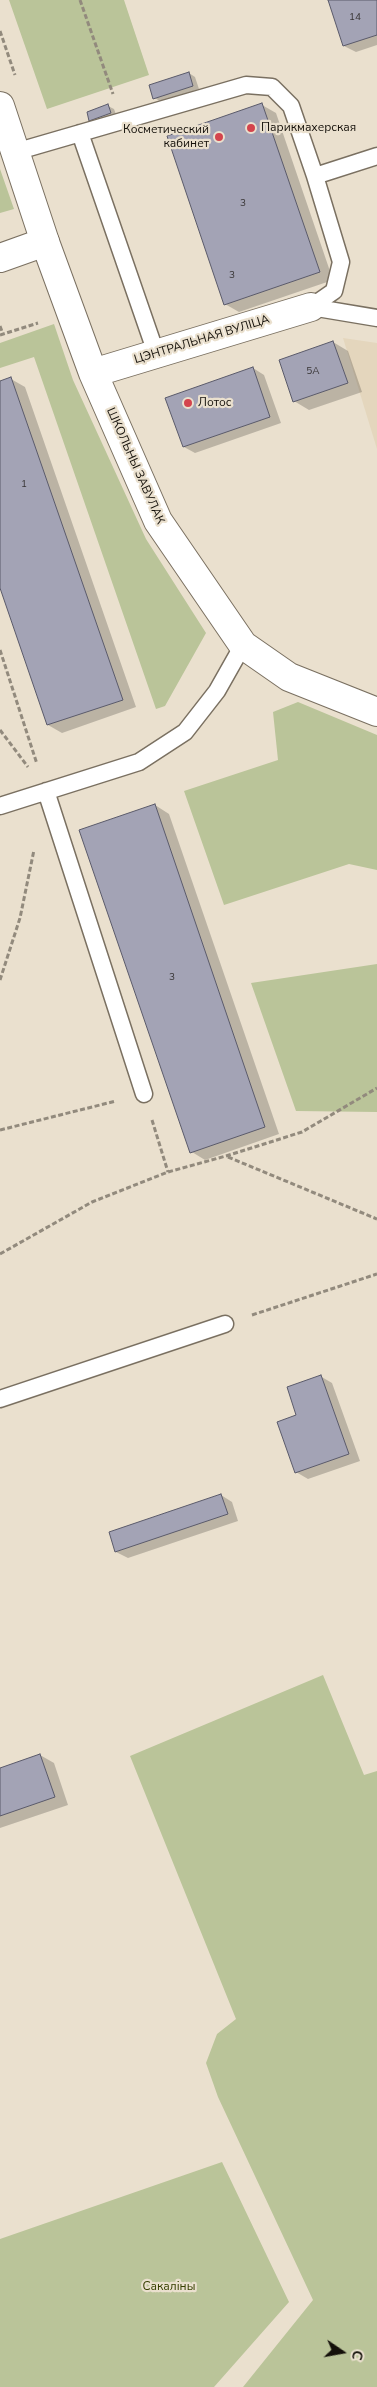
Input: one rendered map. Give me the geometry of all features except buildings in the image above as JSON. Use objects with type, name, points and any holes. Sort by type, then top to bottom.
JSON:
[{"type":"street","points":[[0,106],[45,242],[0,258]]},
{"type":"street","name":"ШКОЛЬНЫ ЗАВУЛАК","points":[[45,242],[93,372],[158,521],[243,645],[289,676],[377,712]]},
{"type":"street","name":"ЦЭНТРАЛЬНАЯ ВУЛІЦА","points":[[93,372],[311,307]]},
{"type":"lane","points":[[15,152],[246,85],[272,87],[291,106],[341,262],[334,291],[311,307]]},
{"type":"lane","points":[[80,133],[156,354]]},
{"type":"lane","points":[[315,176],[377,156]]},
{"type":"lane","points":[[311,307],[377,318]]},
{"type":"lane","points":[[0,806],[140,762],[185,732],[217,691],[243,645]]},
{"type":"lane","points":[[46,792],[144,1094]]},
{"type":"lane","points":[[0,1399],[225,1324]]},
{"type":"path","points":[[80,0],[123,121]]},
{"type":"path","points":[[0,326],[3,334]]},
{"type":"path","points":[[0,650],[46,792],[20,918],[0,980]]},
{"type":"path","points":[[0,730],[46,792]]},
{"type":"path","points":[[0,1254],[92,1202],[168,1172],[302,1132],[377,1088]]},
{"type":"path","points":[[0,1130],[144,1094],[168,1172]]},
{"type":"path","points":[[226,1156],[377,1219]]},
{"type":"path","points":[[225,1324],[377,1274]]},
{"type":"shaded area","points":[[343,338],[377,343],[377,449]]},
{"type":"green space","points":[[9,0],[124,0],[149,75],[47,109]]},
{"type":"green space","points":[[0,169],[14,209],[0,213]]},
{"type":"green space","points":[[54,324],[73,380],[146,539],[206,633],[165,706],[156,709],[34,357],[0,368],[0,343]]},
{"type":"green space","points":[[298,702],[377,735],[377,870],[349,864],[224,905],[184,791],[278,760],[273,712]]},
{"type":"green space","points":[[377,964],[377,1112],[296,1111],[251,983]]},
{"type":"green space","points":[[323,1675],[364,1775],[377,1771],[377,2387],[243,2387],[313,2300],[218,2097],[206,2063],[217,2034],[236,2019],[130,1756]]},
{"type":"green space","name":"Сакаліны","points":[[222,2162],[289,2302],[214,2387],[0,2387],[0,2239]]},
{"type":"place","name":"Парикмахерская","points":[[251,128]]},
{"type":"place","name":"Косметический кабинет","points":[[219,137]]},
{"type":"place","name":"Лотос","points":[[188,403]]}]
